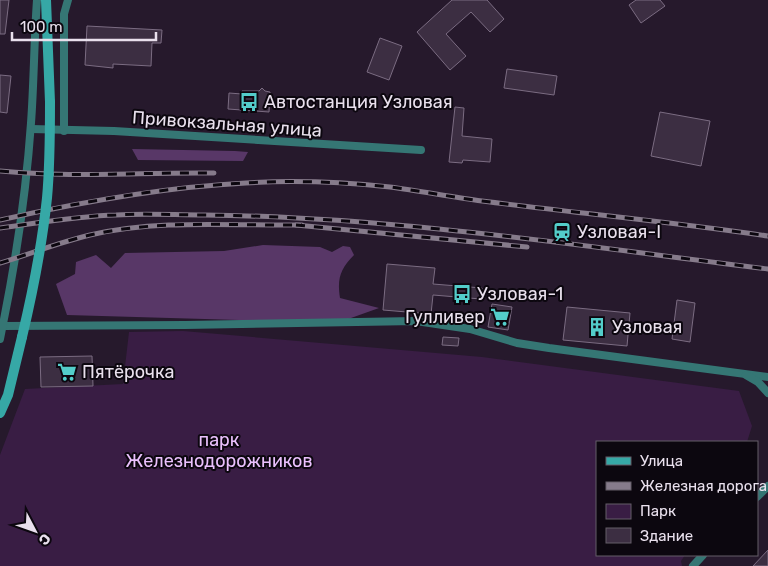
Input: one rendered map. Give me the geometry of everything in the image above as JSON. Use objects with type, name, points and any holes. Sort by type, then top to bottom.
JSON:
[{"type":"main road","points":[[0,413],[8,395],[22,337],[37,269],[44,215],[49,156],[50,102],[46,0]]},
{"type":"street","points":[[0,339],[15,259],[30,143],[37,0]]},
{"type":"street","points":[[64,130],[64,14],[68,0]]},
{"type":"street","name":"Привокзальная улица","points":[[31,129],[114,131],[421,150]]},
{"type":"street","points":[[3,326],[416,321],[470,329],[517,343],[541,347],[768,377]]},
{"type":"street","points":[[744,373],[758,382],[768,392]]},
{"type":"street","points":[[758,496],[768,486]]},
{"type":"street","points":[[693,566],[702,556]]},
{"type":"green space","name":"парк Железнодорожников","points":[[183,331],[482,357],[739,391],[752,426],[747,441],[596,441],[596,556],[684,556],[681,561],[682,566],[0,566],[0,455],[25,389],[123,384],[129,332]]},
{"type":"shaded area","points":[[132,149],[248,152],[243,161],[138,160]]},
{"type":"shaded area","points":[[263,245],[320,247],[332,252],[343,246],[350,247],[354,255],[345,265],[339,280],[340,298],[379,308],[337,323],[67,315],[56,284],[75,274],[76,262],[96,255],[111,268],[125,253],[224,251]]},
{"type":"building","points":[[0,0],[9,0],[5,34],[0,34]]},
{"type":"building","points":[[452,0],[487,0],[504,19],[490,32],[471,12],[446,34],[466,56],[450,70],[417,32]]},
{"type":"building","points":[[636,0],[660,0],[665,6],[641,23],[629,5]]},
{"type":"building","points":[[87,26],[162,30],[161,43],[152,43],[151,66],[113,64],[113,68],[85,65]]},
{"type":"building","points":[[380,38],[402,46],[389,80],[367,72]]},
{"type":"building","points":[[507,69],[557,76],[554,95],[504,88]]},
{"type":"building","points":[[0,75],[11,76],[7,113],[0,112]]},
{"type":"building","name":"Автостанция Узловая","points":[[262,88],[270,92],[269,112],[228,109],[229,93],[242,94],[242,91],[259,91]]},
{"type":"building","points":[[455,107],[464,108],[462,136],[492,139],[490,162],[463,160],[462,163],[449,162]]},
{"type":"building","points":[[660,112],[710,121],[701,166],[651,156]]},
{"type":"building","points":[[387,264],[435,268],[433,284],[482,288],[481,299],[433,295],[431,314],[383,310]]},
{"type":"building","points":[[677,300],[695,303],[690,342],[672,339]]},
{"type":"building","name":"Гулливер","points":[[492,304],[512,307],[508,330],[488,327]]},
{"type":"building","name":"Узловая","points":[[567,307],[630,313],[627,346],[563,340]]},
{"type":"building","points":[[443,337],[459,338],[458,346],[442,345]]},
{"type":"building","name":"Пятёрочка","points":[[92,356],[93,386],[41,387],[40,357]]},
{"type":"building","points":[[768,550],[768,566],[753,566]]},
{"type":"railway","points":[[0,171],[53,174],[214,173]]},
{"type":"railway","points":[[0,220],[92,201],[184,188],[264,182],[318,182],[390,187],[482,201],[768,236]]},
{"type":"railway","points":[[0,228],[72,218],[127,214],[276,217],[346,221],[487,234],[768,269]]},
{"type":"railway","points":[[0,263],[79,238],[116,230],[196,224],[302,225]]},
{"type":"railway","points":[[296,225],[527,247]]},
{"type":"place","name":"Автостанция Узловая","points":[[249,102]]},
{"type":"place","name":"Узловая-I","points":[[562,232]]},
{"type":"place","name":"Узловая-1","points":[[462,294]]},
{"type":"place","name":"Гулливер","points":[[500,317]]},
{"type":"place","name":"Узловая","points":[[597,327]]},
{"type":"place","name":"Пятёрочка","points":[[67,372]]}]
